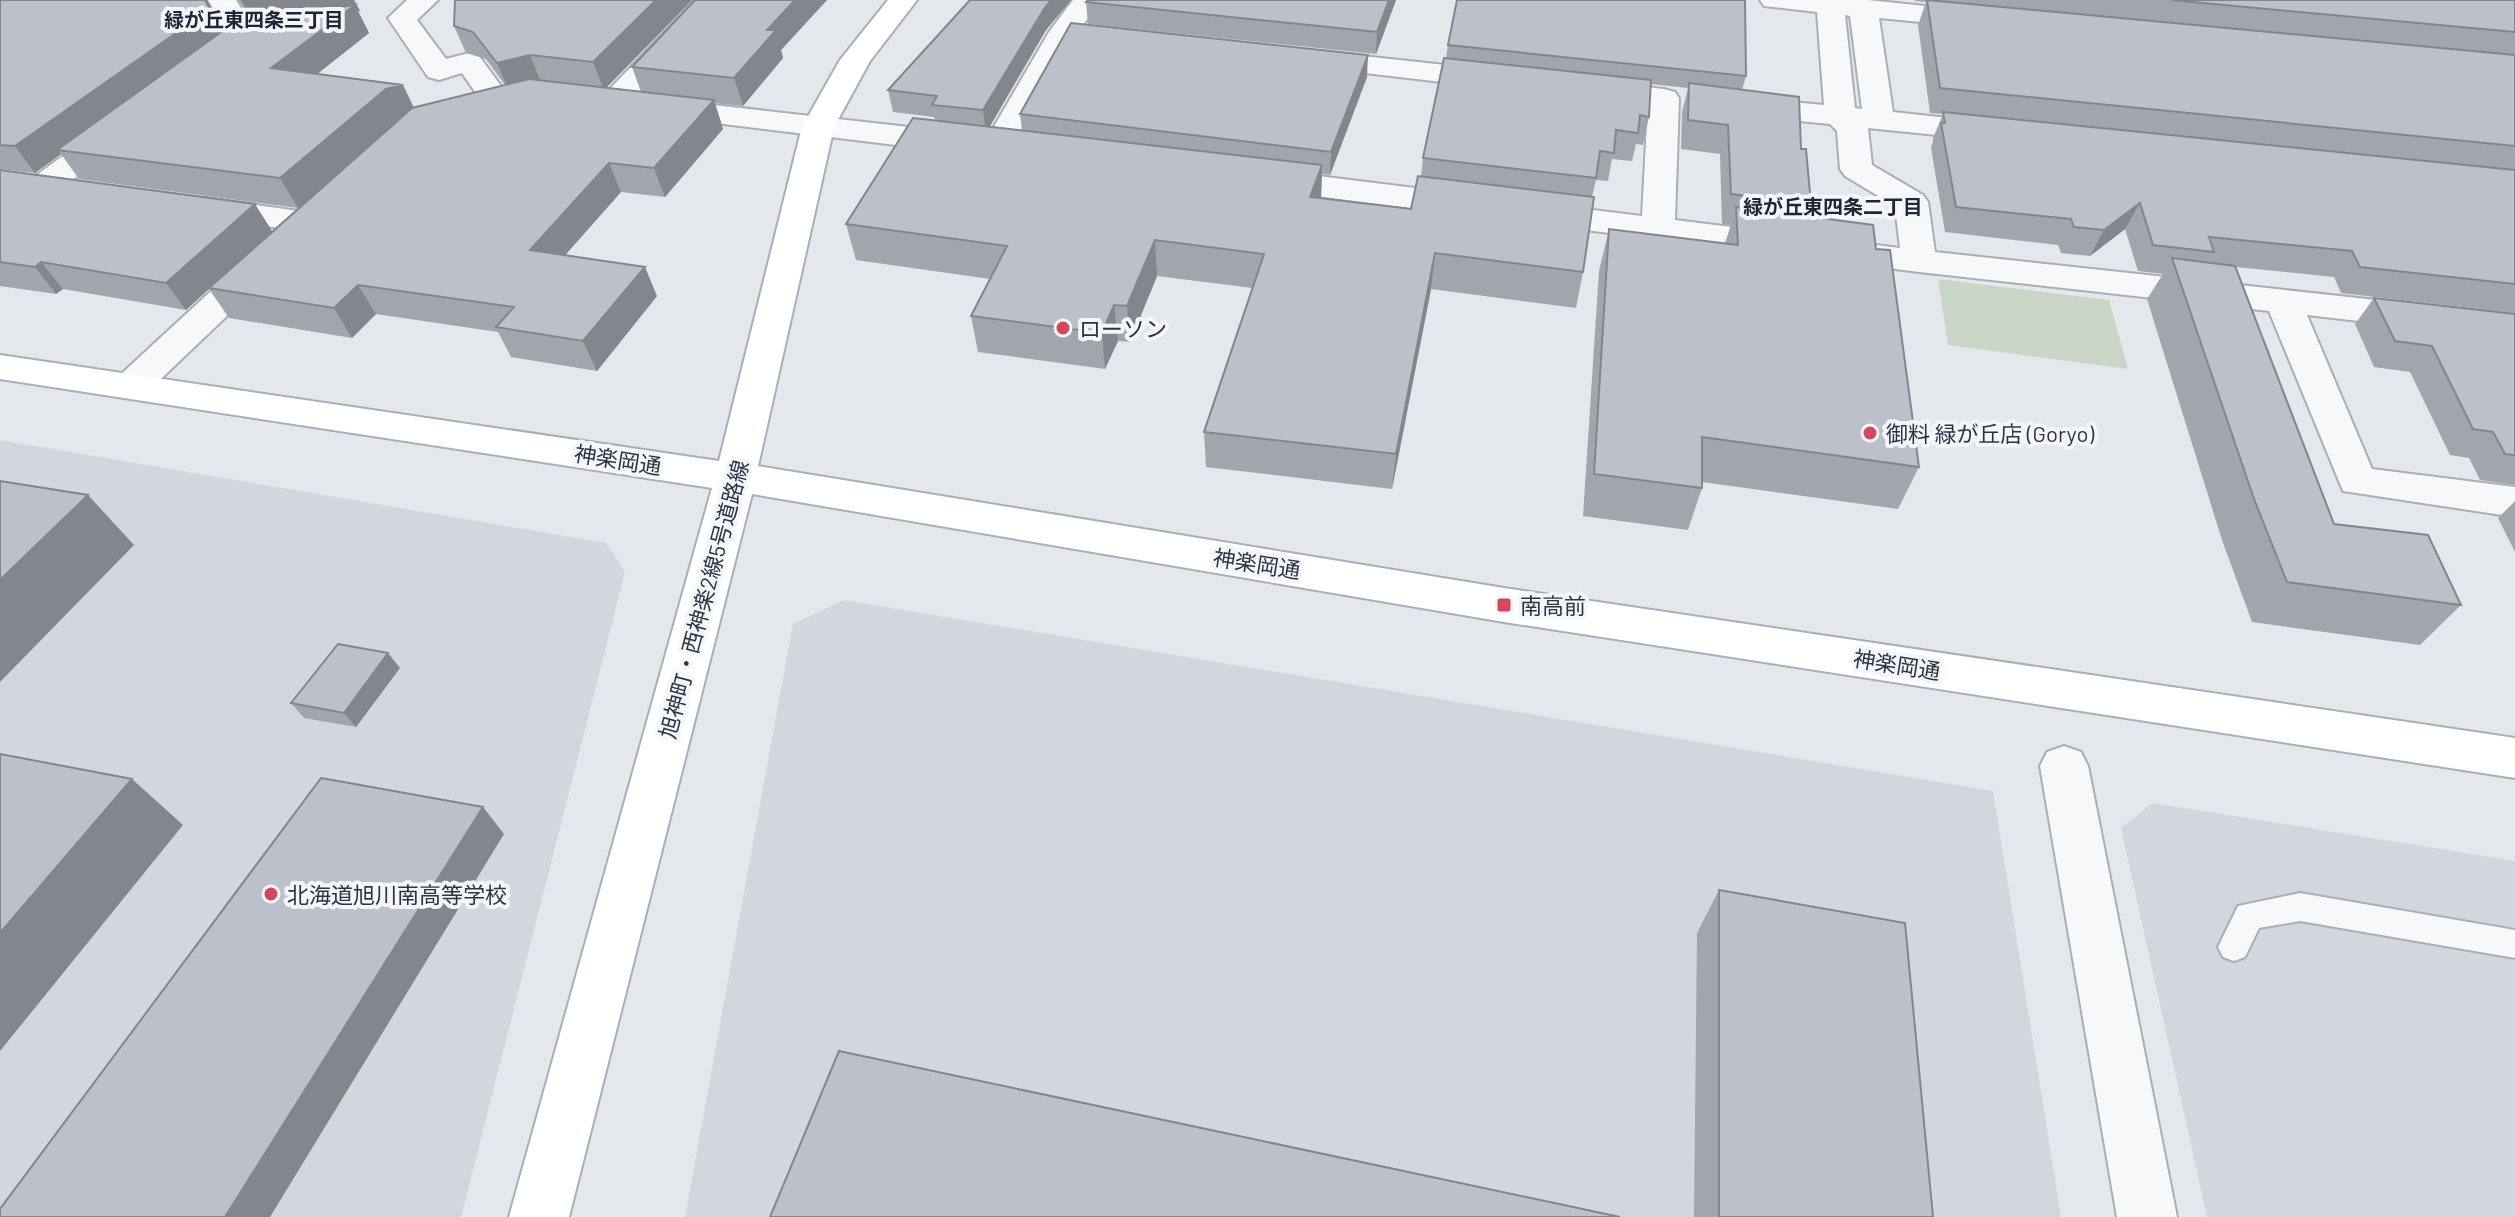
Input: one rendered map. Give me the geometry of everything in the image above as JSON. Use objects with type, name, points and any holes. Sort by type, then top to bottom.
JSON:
[{"type":"street","points":[[222,0],[245,37]]},
{"type":"street","points":[[711,0],[599,101],[1014,149],[1063,32],[1088,0]]},
{"type":"street","name":"旭神町・西神楽2線5号道路線","points":[[539,1217],[735,477],[818,127],[841,78],[872,34],[903,0]]},
{"type":"street","points":[[1774,0],[2006,21]]},
{"type":"street","points":[[1831,3],[1840,117],[1853,129],[1856,169],[1911,202],[1919,261]]},
{"type":"street","points":[[1863,8],[1879,120]]},
{"type":"street","points":[[370,22],[413,9],[439,71],[469,62],[499,105]]},
{"type":"street","points":[[1063,32],[1095,35]]},
{"type":"street","points":[[182,84],[245,37],[276,33]]},
{"type":"street","points":[[1285,56],[1522,83]]},
{"type":"street","points":[[1569,88],[2022,134]]},
{"type":"street","points":[[1658,228],[1689,101]]},
{"type":"street","points":[[88,193],[28,185],[143,112]]},
{"type":"street","points":[[1234,176],[1919,261],[2515,327]]},
{"type":"street","points":[[132,385],[318,211],[181,205]]},
{"type":"street","points":[[2283,300],[2357,481],[2515,502]]},
{"type":"street","name":"神楽岡通","points":[[0,367],[735,477],[1504,605],[2515,758]]},
{"type":"street","points":[[2064,766],[2147,1217]]},
{"type":"lane","points":[[2234,947],[2249,916],[2300,907],[2515,944]]},
{"type":"shaded area","name":"北海道旭川南高等学校","points":[[0,440],[606,543],[625,572],[461,1217],[0,1217]]},
{"type":"shaded area","points":[[844,600],[1993,791],[2061,1217],[685,1217],[793,624]]},
{"type":"shaded area","points":[[2153,803],[2515,861],[2515,1217],[2207,1217],[2121,828]]},
{"type":"green space","points":[[1938,279],[2109,300],[2128,369],[1948,345]]},
{"type":"building","points":[[0,0],[205,0],[210,9],[15,146],[0,145]]},
{"type":"building","points":[[455,0],[656,0],[593,62],[530,55],[497,63],[473,32],[454,26]]},
{"type":"building","points":[[695,0],[795,0],[767,30],[776,30],[734,78],[632,67]]},
{"type":"building","points":[[970,0],[1051,0],[983,110],[932,105],[937,96],[888,90]]},
{"type":"building","points":[[1389,0],[1377,32],[1086,2]]},
{"type":"building","points":[[1457,0],[1745,0],[1746,76],[1448,45]]},
{"type":"building","points":[[1927,0],[2515,55],[2515,146],[1940,88]]},
{"type":"building","points":[[2171,0],[2515,0],[2515,32]]},
{"type":"building","points":[[355,5],[271,68],[403,85],[386,89],[280,178],[57,150],[238,20]]},
{"type":"building","points":[[1071,23],[1368,55],[1331,152],[1020,114]]},
{"type":"building","points":[[1444,58],[1651,80],[1649,117],[1640,115],[1638,133],[1616,130],[1614,153],[1600,151],[1596,178],[1423,158]]},
{"type":"building","points":[[529,79],[714,100],[654,168],[609,163],[530,250],[645,267],[583,341],[496,327],[514,307],[358,285],[334,308],[209,288],[412,108]]},
{"type":"building","points":[[1689,83],[1799,97],[1801,149],[1806,149],[1811,204],[1731,194],[1728,125],[1688,120]]},
{"type":"building","points":[[1943,112],[2515,170],[2515,284],[2360,267],[2352,251],[2209,237],[2214,252],[2153,245],[2140,203],[2104,230],[2074,227],[2071,219],[1956,207],[1941,123],[1945,123]]},
{"type":"building","points":[[913,118],[1322,165],[1310,197],[1411,209],[1418,176],[1594,197],[1583,272],[1435,253],[1396,454],[1204,432],[1264,254],[1155,240],[1127,306],[1114,305],[1102,333],[971,316],[1007,246],[846,224]]},
{"type":"building","points":[[0,170],[255,204],[166,283],[41,262],[35,267],[0,262]]},
{"type":"building","points":[[1736,207],[1873,225],[1876,249],[1890,250],[1919,467],[1702,437],[1702,488],[1594,474],[1609,229],[1738,245]]},
{"type":"building","points":[[2172,258],[2235,266],[2334,524],[2428,535],[2461,605],[2287,582],[2254,499]]},
{"type":"building","points":[[2374,298],[2515,314],[2515,455],[2505,454],[2493,432],[2473,429],[2432,346],[2395,341]]},
{"type":"building","points":[[0,481],[88,495],[0,580]]},
{"type":"building","points":[[338,644],[388,653],[344,713],[291,703]]},
{"type":"building","points":[[0,754],[132,779],[0,933]]},
{"type":"building","points":[[321,778],[483,807],[225,1217],[0,1217],[0,1209]]},
{"type":"building","points":[[1719,890],[1905,923],[1933,1217],[1719,1217]]},
{"type":"building","points":[[839,1051],[1620,1217],[770,1217]]},
{"type":"place","name":"ローソン","points":[[1063,328]]},
{"type":"place","name":"御料 緑が丘店 (Goryo)","points":[[1870,433]]},
{"type":"place","name":"南高前","points":[[1504,605]]},
{"type":"place","name":"北海道旭川南高等学校","points":[[271,894]]},
{"type":"district","name":"緑が丘東四条三丁目","points":[[254,19]]},
{"type":"district","name":"緑が丘東四条二丁目","points":[[1833,206]]}]
